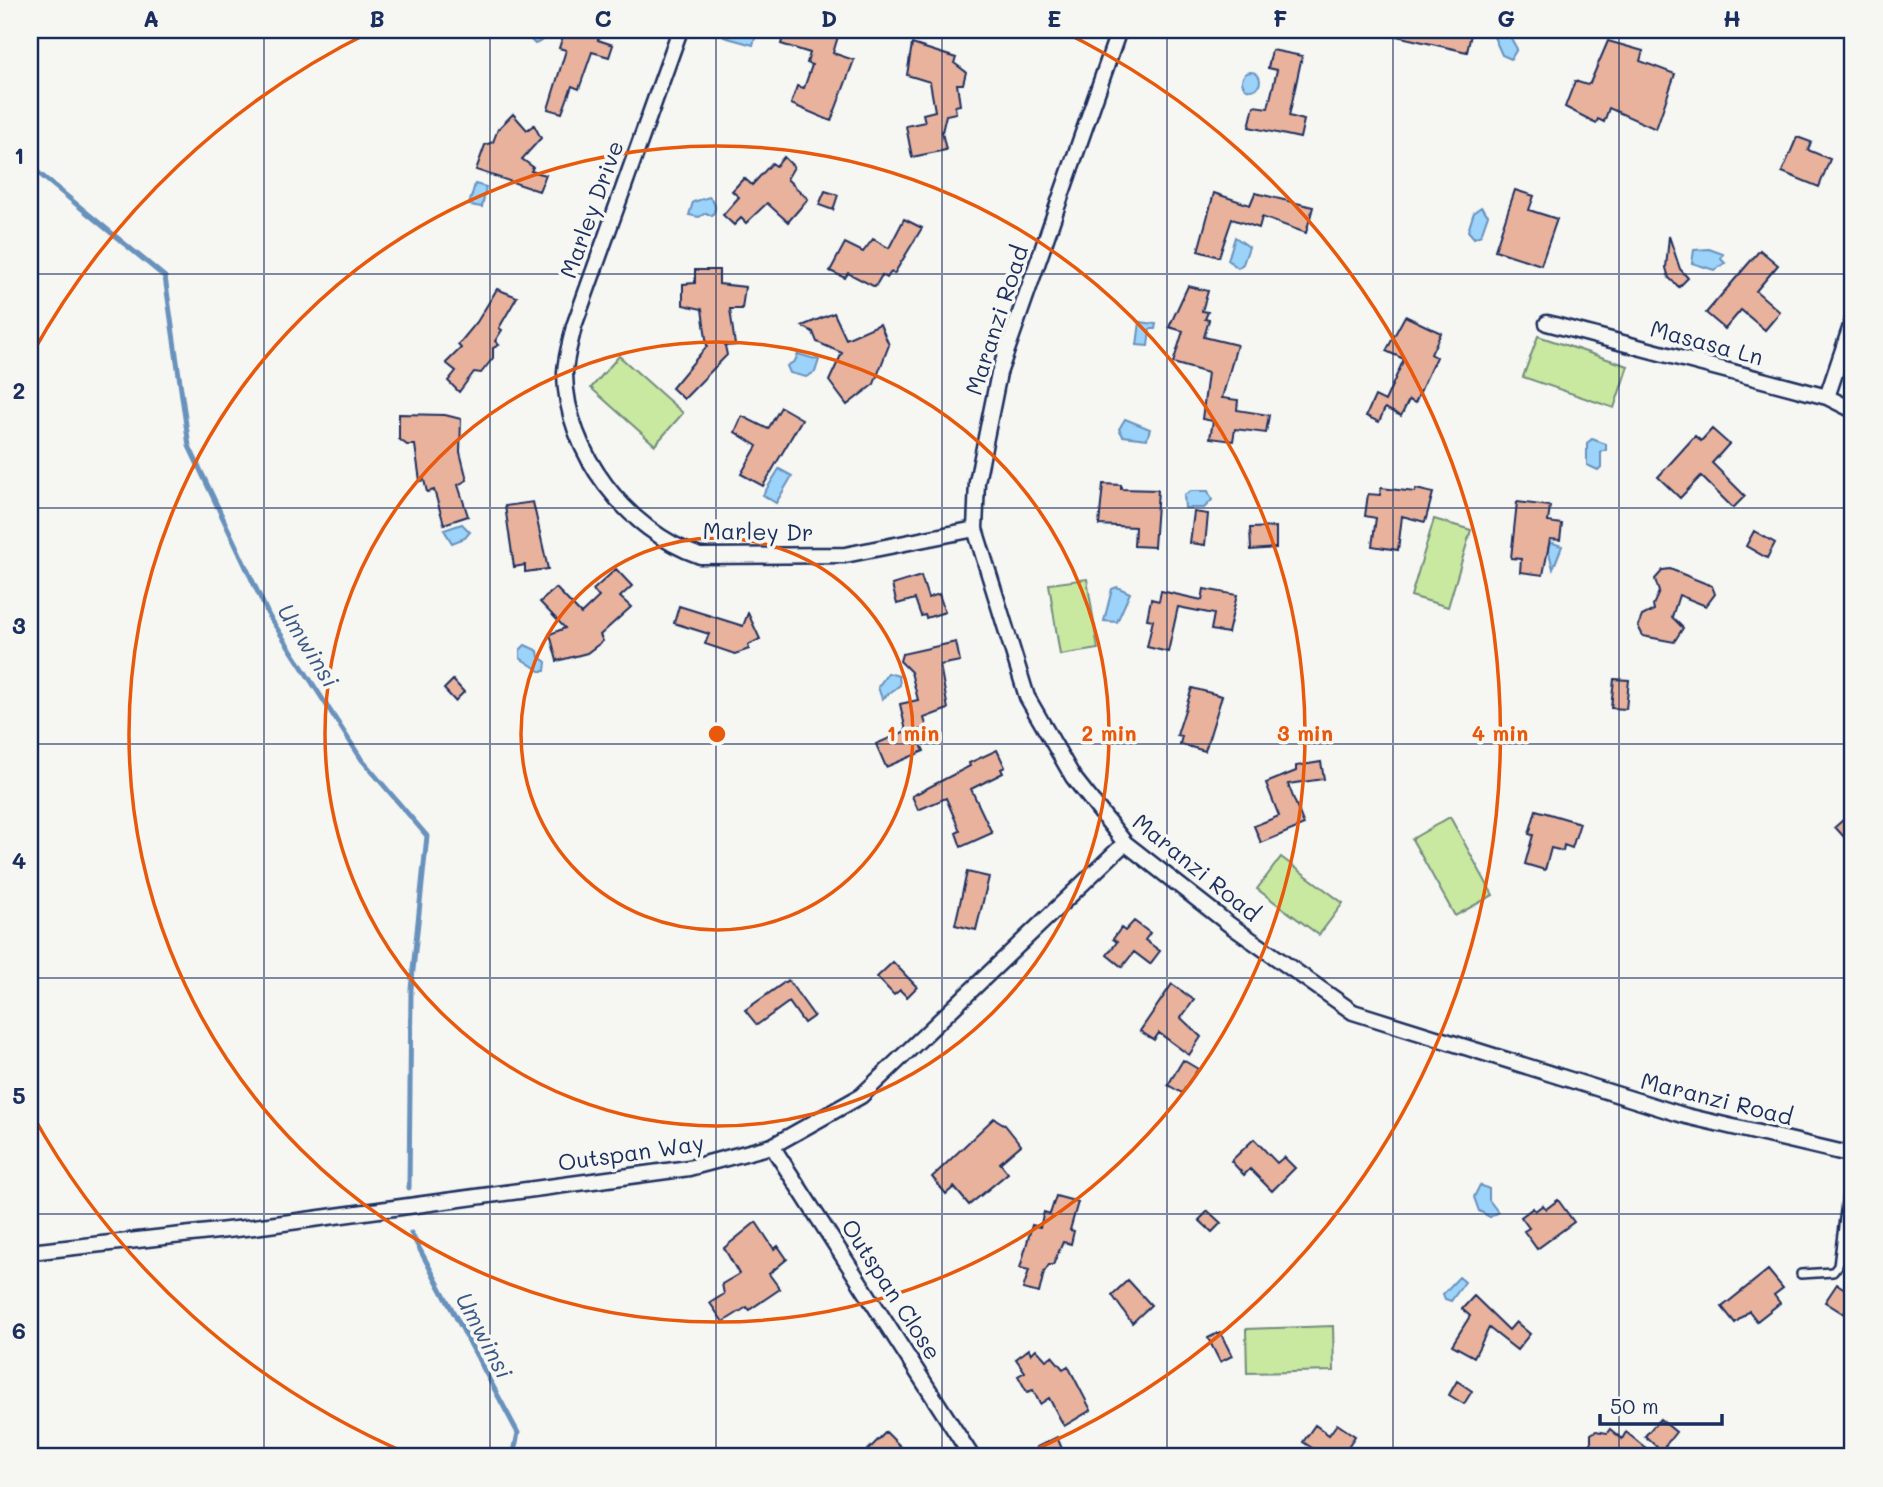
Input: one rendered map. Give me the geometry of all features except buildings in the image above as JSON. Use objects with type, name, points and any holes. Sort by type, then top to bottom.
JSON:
[{"type":"street","name":"Marley Drive","points":[[570,408],[565,373],[574,326],[680,30]]},
{"type":"street","name":"Maranzi Road","points":[[1119,30],[999,373],[977,482],[975,529],[1032,710],[1073,777],[1125,842],[1336,1003],[1360,1015],[1686,1116],[1853,1155]]},
{"type":"street","points":[[1827,397],[1853,320]]},
{"type":"street","name":"Masasa Ln","points":[[1546,323],[1827,397],[1853,410]]},
{"type":"street","name":"Marley Dr","points":[[570,408],[589,460],[602,482],[654,530],[686,551],[700,555],[845,555],[975,529]]},
{"type":"street","name":"Outspan Way","points":[[30,1252],[254,1227],[689,1168],[772,1146],[861,1096],[1125,842]]},
{"type":"street","name":"Outspan Close","points":[[772,1146],[972,1457]]},
{"type":"lane","points":[[1801,1274],[1833,1272],[1838,1266],[1853,1155]]},
{"type":"green space","points":[[1538,336],[1628,366],[1614,408],[1523,377]]},
{"type":"green space","points":[[619,356],[683,413],[655,445],[591,388]]},
{"type":"green space","points":[[1434,519],[1471,530],[1448,607],[1411,596]]},
{"type":"green space","points":[[1087,579],[1098,649],[1060,655],[1049,584]]},
{"type":"green space","points":[[1450,817],[1493,895],[1455,916],[1412,839]]},
{"type":"green space","points":[[1281,857],[1343,903],[1319,935],[1257,889]]},
{"type":"green space","points":[[1333,1326],[1334,1371],[1247,1373],[1246,1329]]},
{"type":"water","points":[[531,30],[547,30],[542,41],[535,44],[528,37]]},
{"type":"water","points":[[726,30],[747,30],[756,34],[753,45],[724,37]]},
{"type":"water","points":[[1497,30],[1507,31],[1517,49],[1511,59],[1502,55],[1494,37]]},
{"type":"water","points":[[1251,72],[1259,77],[1260,81],[1255,89],[1251,90],[1243,85],[1242,81],[1247,73]]},
{"type":"water","points":[[475,184],[486,187],[482,207],[469,205]]},
{"type":"water","points":[[709,197],[715,206],[712,216],[706,213],[699,217],[689,215],[693,202]]},
{"type":"water","points":[[1481,207],[1488,215],[1481,235],[1474,238],[1468,231],[1474,212]]},
{"type":"water","points":[[1235,237],[1249,247],[1243,264],[1238,268],[1228,260]]},
{"type":"water","points":[[1709,249],[1723,254],[1721,259],[1725,263],[1714,270],[1692,263],[1694,250]]},
{"type":"water","points":[[1140,322],[1156,324],[1155,329],[1150,329],[1148,346],[1137,345]]},
{"type":"water","points":[[798,354],[819,360],[815,372],[806,377],[790,373],[787,366],[795,361]]},
{"type":"water","points":[[1125,419],[1150,429],[1147,439],[1123,436],[1119,429]]},
{"type":"water","points":[[1592,439],[1606,444],[1606,450],[1601,452],[1601,467],[1598,470],[1587,465],[1587,443]]},
{"type":"water","points":[[779,469],[792,476],[776,503],[763,495]]},
{"type":"water","points":[[1191,491],[1208,491],[1212,500],[1204,508],[1185,508],[1184,495]]},
{"type":"water","points":[[462,524],[470,532],[465,538],[452,543],[444,530]]},
{"type":"water","points":[[1547,544],[1562,546],[1553,569]]},
{"type":"water","points":[[1117,587],[1130,593],[1117,622],[1104,621],[1112,589]]},
{"type":"water","points":[[525,645],[538,651],[539,657],[546,662],[545,671],[540,671],[520,658],[520,650]]},
{"type":"water","points":[[888,673],[899,676],[900,685],[882,699],[878,687]]},
{"type":"water","points":[[1480,1185],[1489,1189],[1489,1200],[1498,1212],[1490,1217],[1479,1211],[1474,1197]]},
{"type":"water","points":[[1459,1277],[1465,1282],[1451,1301],[1445,1299],[1443,1294]]},
{"type":"waterway","name":"Umwinsi","points":[[30,166],[165,277],[189,446],[269,616],[362,760],[427,836],[411,989],[409,1188]]},
{"type":"waterway","name":"Umwinsi","points":[[411,1233],[518,1433],[513,1457]]}]
